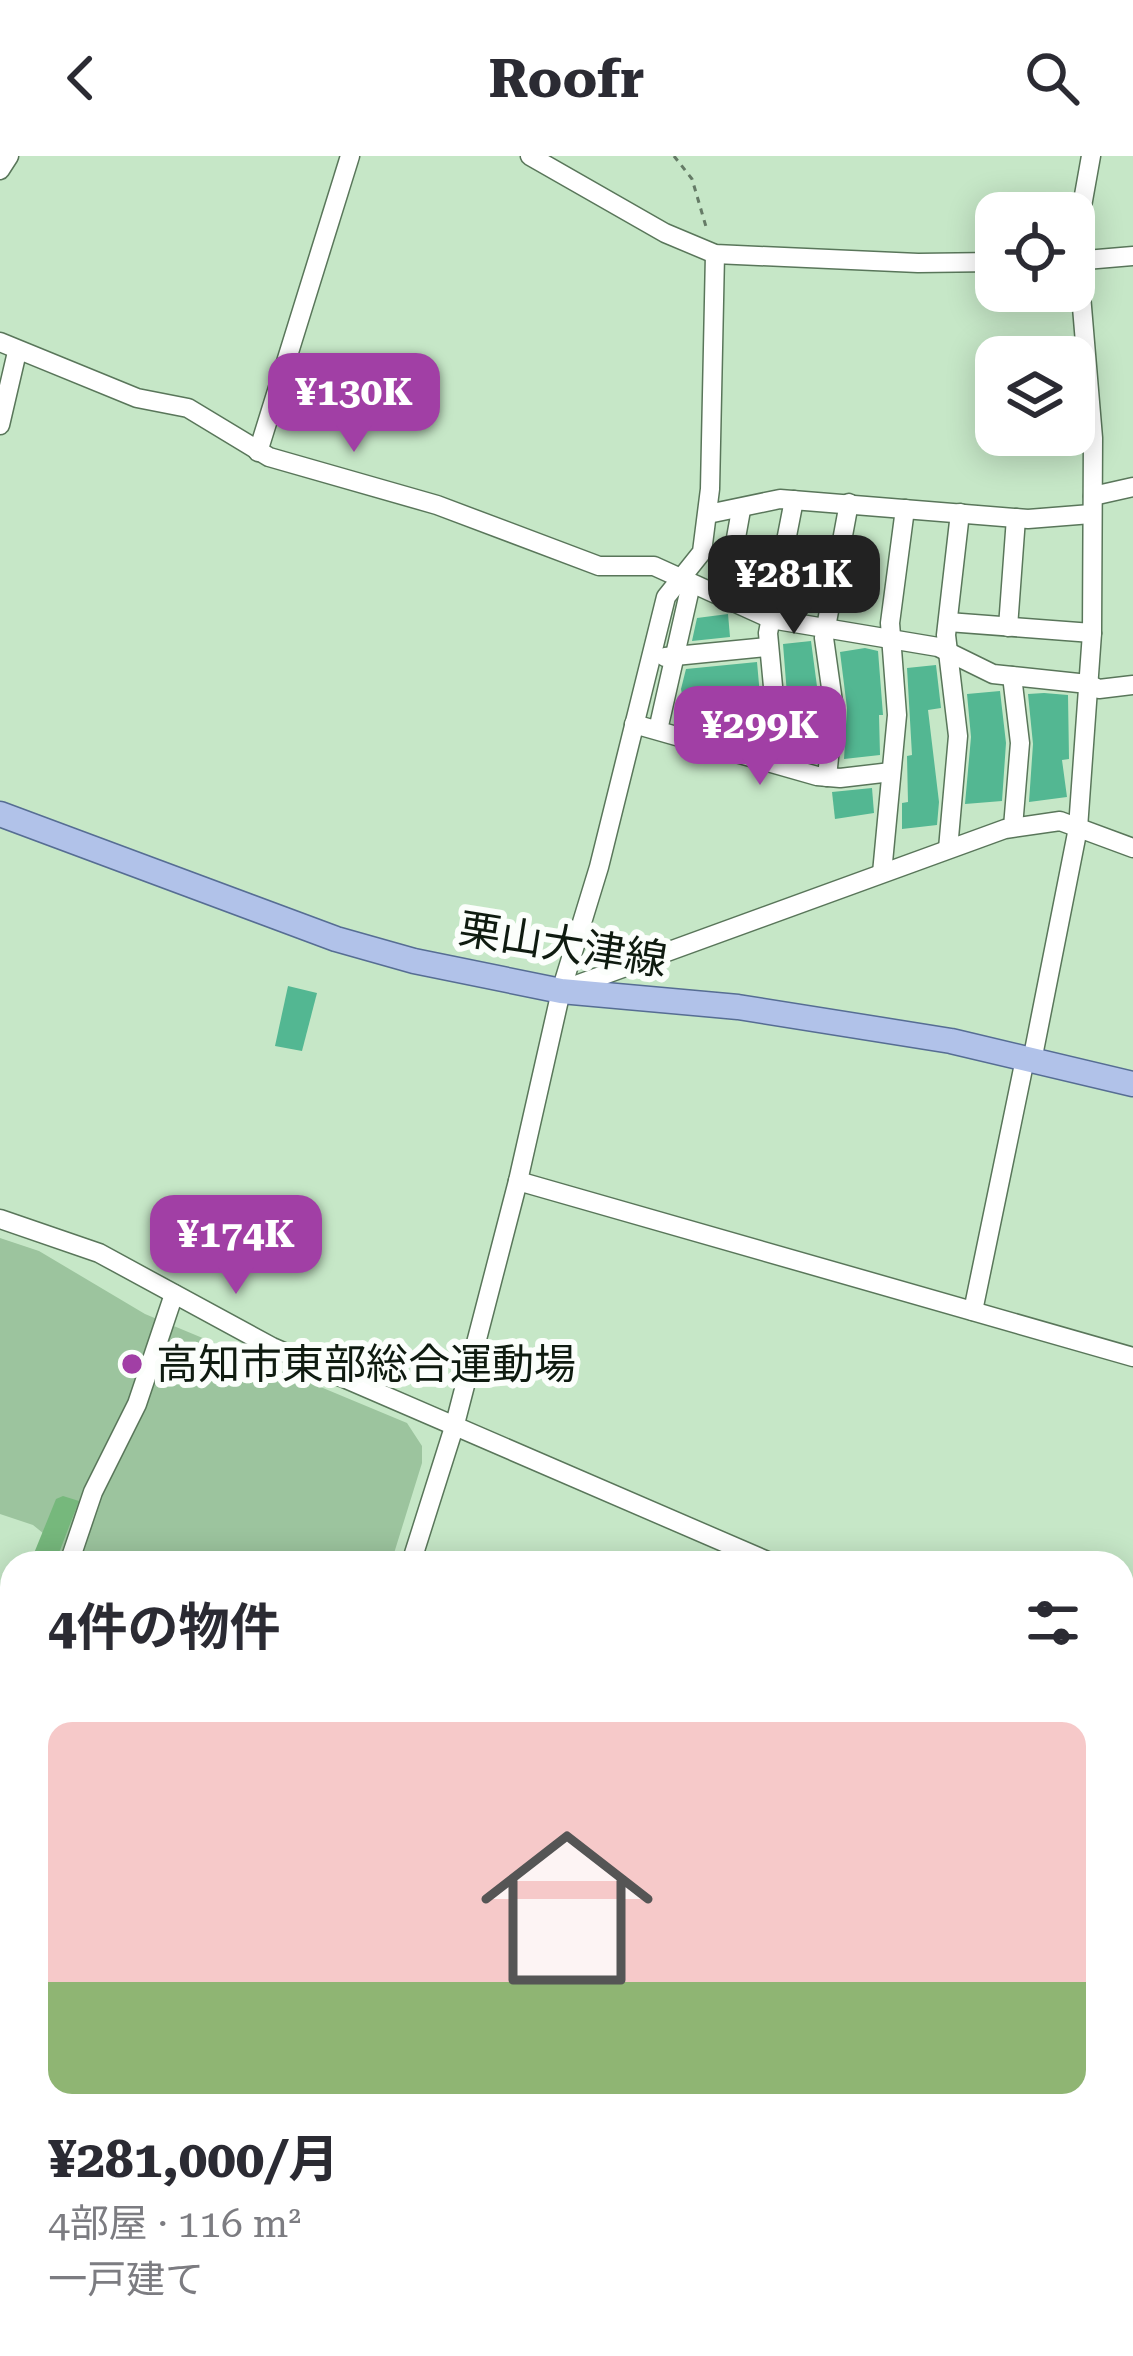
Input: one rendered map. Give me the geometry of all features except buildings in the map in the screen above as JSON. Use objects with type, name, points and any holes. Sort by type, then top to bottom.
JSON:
[{"type":"main road","name":"栗山大津線","points":[[0,814],[336,939],[415,961],[560,991],[738,1007],[952,1041],[1133,1084]]},
{"type":"street","points":[[0,170],[9,156]]},
{"type":"street","points":[[258,452],[350,156]]},
{"type":"street","points":[[530,156],[665,233],[715,254],[975,262]]},
{"type":"street","points":[[1085,192],[1091,156]]},
{"type":"street","points":[[415,1551],[455,1424],[518,1181],[560,991],[599,867],[666,597],[685,581],[703,552],[715,254]]},
{"type":"street","points":[[1095,261],[1133,256]]},
{"type":"street","points":[[973,1311],[1078,828],[1092,633],[1093,438],[1082,312]]},
{"type":"street","points":[[0,425],[8,347],[136,398],[188,408],[258,452],[437,505],[599,566],[654,566],[771,619],[890,637],[948,653],[993,674],[1099,689],[1133,686]]},
{"type":"street","points":[[708,514],[794,500],[1016,518],[1092,505],[1133,488]]},
{"type":"street","points":[[765,761],[774,701],[767,647],[794,500]]},
{"type":"street","points":[[827,777],[834,709],[824,638],[849,503]]},
{"type":"street","points":[[882,873],[896,715],[890,637],[905,509]]},
{"type":"street","points":[[725,599],[740,510]]},
{"type":"street","points":[[948,849],[958,736],[948,622],[959,513]]},
{"type":"street","points":[[1008,627],[1016,518]]},
{"type":"street","points":[[658,730],[685,581]]},
{"type":"street","points":[[948,622],[1092,633]]},
{"type":"street","points":[[652,654],[673,657],[767,647]]},
{"type":"street","points":[[1012,676],[1020,743],[1013,827]]},
{"type":"street","points":[[634,724],[827,777],[891,772]]},
{"type":"street","points":[[560,991],[1013,827],[1060,821],[1133,848]]},
{"type":"street","points":[[518,1181],[1133,1358]]},
{"type":"street","points":[[0,1219],[99,1252],[272,1347],[745,1551]]},
{"type":"street","points":[[73,1551],[93,1492],[137,1404],[174,1294]]},
{"type":"path","points":[[674,156],[692,179],[715,254]]},
{"type":"path","points":[[664,704],[716,696],[774,701]]},
{"type":"green space","name":"高知市東部総合運動場","points":[[0,1238],[39,1251],[145,1314],[407,1423],[422,1446],[422,1463],[395,1551],[58,1551],[59,1546],[33,1525],[0,1514]]},
{"type":"green space","points":[[56,1499],[79,1501],[60,1551],[35,1551]]},
{"type":"place","name":"高知市東部総合運動場","points":[[132,1364]]}]
